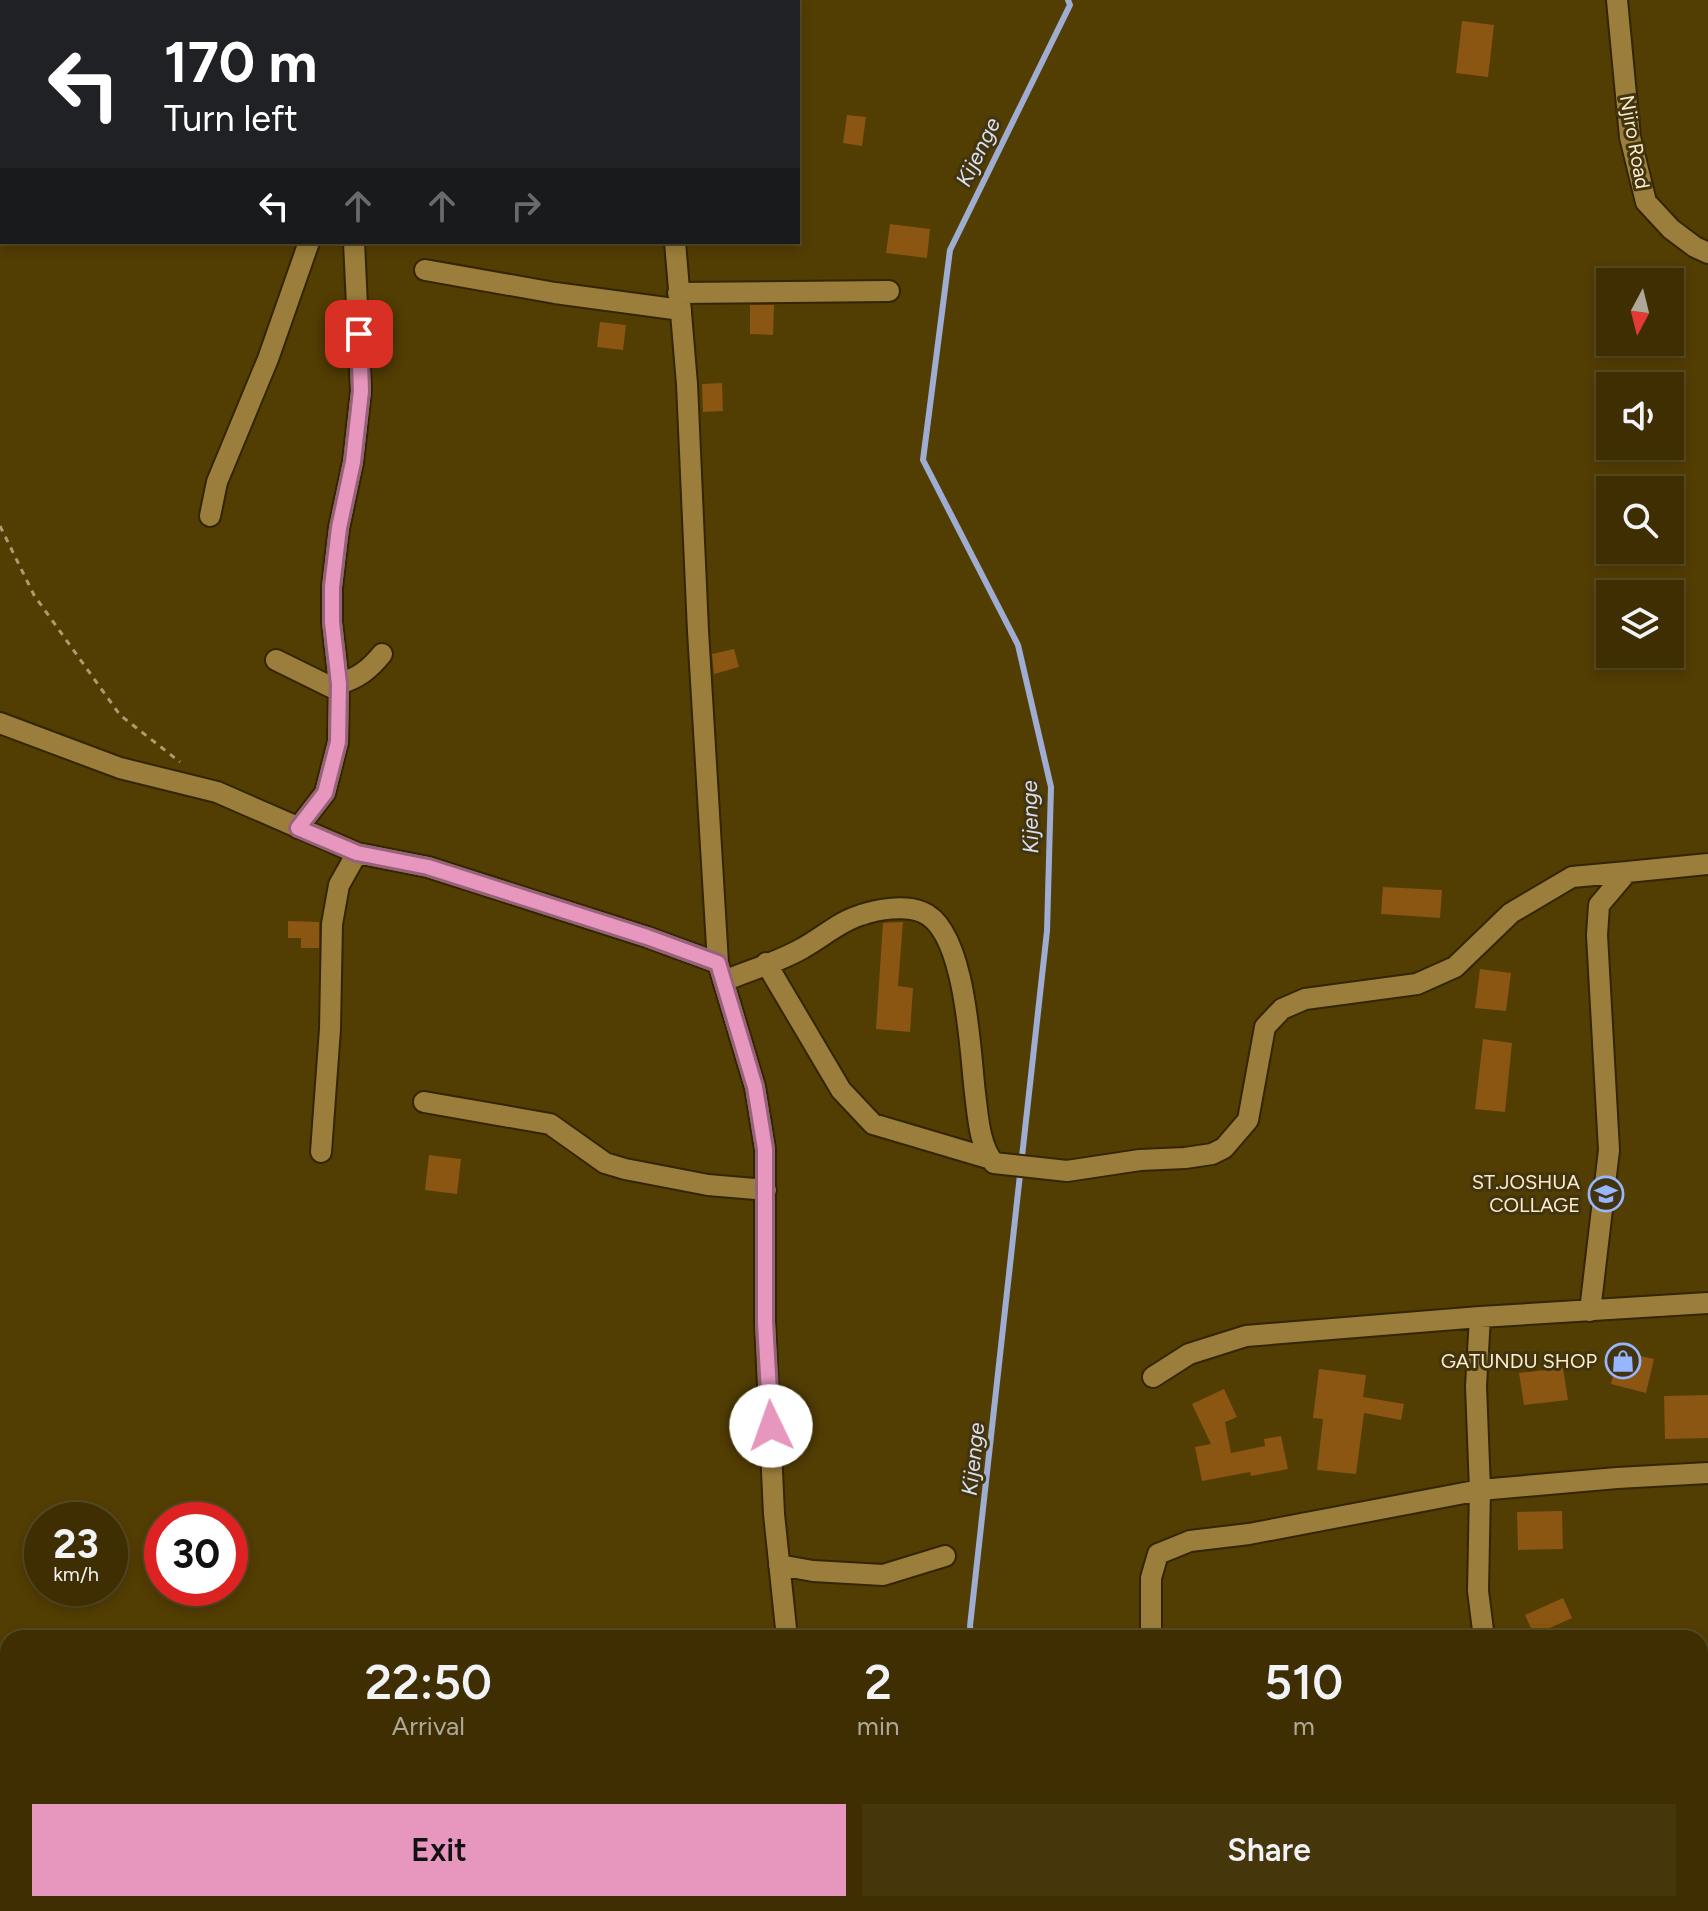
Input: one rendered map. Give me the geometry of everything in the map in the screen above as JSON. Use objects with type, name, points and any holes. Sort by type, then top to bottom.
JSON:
[{"type":"street","name":"Njiro Road","points":[[1617,0],[1630,137],[1646,202],[1671,229],[1708,253]]},
{"type":"street","points":[[210,516],[217,482],[268,359],[308,244]]},
{"type":"street","points":[[298,828],[325,793],[338,742],[339,688],[332,622],[332,587],[339,528],[353,462],[361,391],[354,244]]},
{"type":"street","points":[[675,244],[721,972],[755,1087],[765,1149],[765,1322],[774,1514],[788,1630]]},
{"type":"street","points":[[425,270],[555,293],[680,302],[889,291]]},
{"type":"street","points":[[339,688],[370,669],[382,654]]},
{"type":"street","points":[[276,660],[339,688]]},
{"type":"street","points":[[0,723],[120,768],[217,792],[357,853],[428,867],[647,937],[721,972],[766,963],[801,950],[847,920],[863,914],[898,909],[928,915],[939,925],[949,942],[963,987],[978,1118],[985,1148],[994,1162]]},
{"type":"street","points":[[321,1152],[330,1029],[332,924],[339,885],[357,853]]},
{"type":"street","points":[[766,963],[841,1090],[873,1124],[994,1162],[1078,1171],[1126,1161],[1212,1154],[1224,1148],[1248,1120],[1265,1027],[1282,1009],[1305,999],[1417,984],[1455,967],[1511,913],[1572,877],[1708,864]]},
{"type":"street","points":[[1590,1311],[1609,1150],[1597,935],[1599,905],[1627,872]]},
{"type":"street","points":[[424,1102],[550,1124],[605,1163],[625,1169],[708,1185],[766,1190]]},
{"type":"street","points":[[1153,1377],[1189,1354],[1246,1336],[1708,1303]]},
{"type":"street","points":[[1480,1317],[1476,1386],[1480,1490],[1478,1591],[1483,1630]]},
{"type":"street","points":[[1151,1630],[1151,1578],[1158,1554],[1190,1541],[1249,1534],[1480,1490],[1708,1473]]},
{"type":"street","points":[[779,1565],[883,1575],[945,1556]]},
{"type":"path","points":[[0,526],[34,595],[120,715],[181,763]]},
{"type":"building","points":[[1462,21],[1494,25],[1488,77],[1456,73]]},
{"type":"building","points":[[847,115],[866,117],[862,146],[843,143]]},
{"type":"building","points":[[890,224],[930,229],[927,258],[886,253]]},
{"type":"building","points":[[750,305],[774,305],[773,335],[750,334]]},
{"type":"building","points":[[600,322],[626,325],[623,350],[597,347]]},
{"type":"building","points":[[722,383],[723,411],[703,412],[702,384]]},
{"type":"building","points":[[734,649],[739,667],[714,674],[712,654]]},
{"type":"building","points":[[1383,887],[1442,890],[1440,918],[1381,914]]},
{"type":"building","points":[[288,921],[319,922],[319,948],[301,948],[301,938],[288,938]]},
{"type":"building","points":[[903,922],[898,986],[913,988],[910,1032],[876,1029],[883,923]]},
{"type":"building","points":[[1480,969],[1511,973],[1506,1011],[1475,1008]]},
{"type":"building","points":[[1483,1039],[1512,1043],[1505,1112],[1475,1109]]},
{"type":"building","points":[[429,1155],[461,1159],[457,1194],[425,1190]]},
{"type":"building","points":[[1619,1351],[1654,1359],[1646,1393],[1611,1384]]},
{"type":"building","points":[[1563,1368],[1568,1400],[1524,1405],[1519,1373]]},
{"type":"building","points":[[1319,1369],[1366,1375],[1363,1397],[1404,1404],[1401,1420],[1364,1413],[1356,1474],[1317,1470],[1323,1419],[1313,1418]]},
{"type":"building","points":[[1224,1389],[1237,1417],[1225,1422],[1231,1453],[1265,1446],[1264,1439],[1281,1436],[1288,1469],[1202,1481],[1195,1447],[1211,1444],[1192,1404]]},
{"type":"building","points":[[1708,1395],[1708,1438],[1665,1439],[1664,1396]]},
{"type":"building","points":[[1562,1511],[1563,1549],[1518,1550],[1517,1512]]},
{"type":"building","points":[[1563,1598],[1572,1618],[1545,1630],[1532,1630],[1525,1615]]},
{"type":"waterway","name":"Kijenge","points":[[971,1630],[1047,931],[1051,787],[1018,645],[923,460],[950,250],[1070,5],[1068,0]]},
{"type":"place","name":"ST.JOSHUA COLLAGE","points":[[1606,1194]]},
{"type":"place","name":"GATUNDU SHOP","points":[[1623,1361]]},
{"type":"route","points":[[359,334],[361,391],[353,462],[339,528],[332,587],[332,622],[339,684],[338,742],[325,793],[298,828],[357,853],[428,867],[718,963],[755,1087],[765,1149],[765,1322],[771,1426]]}]
